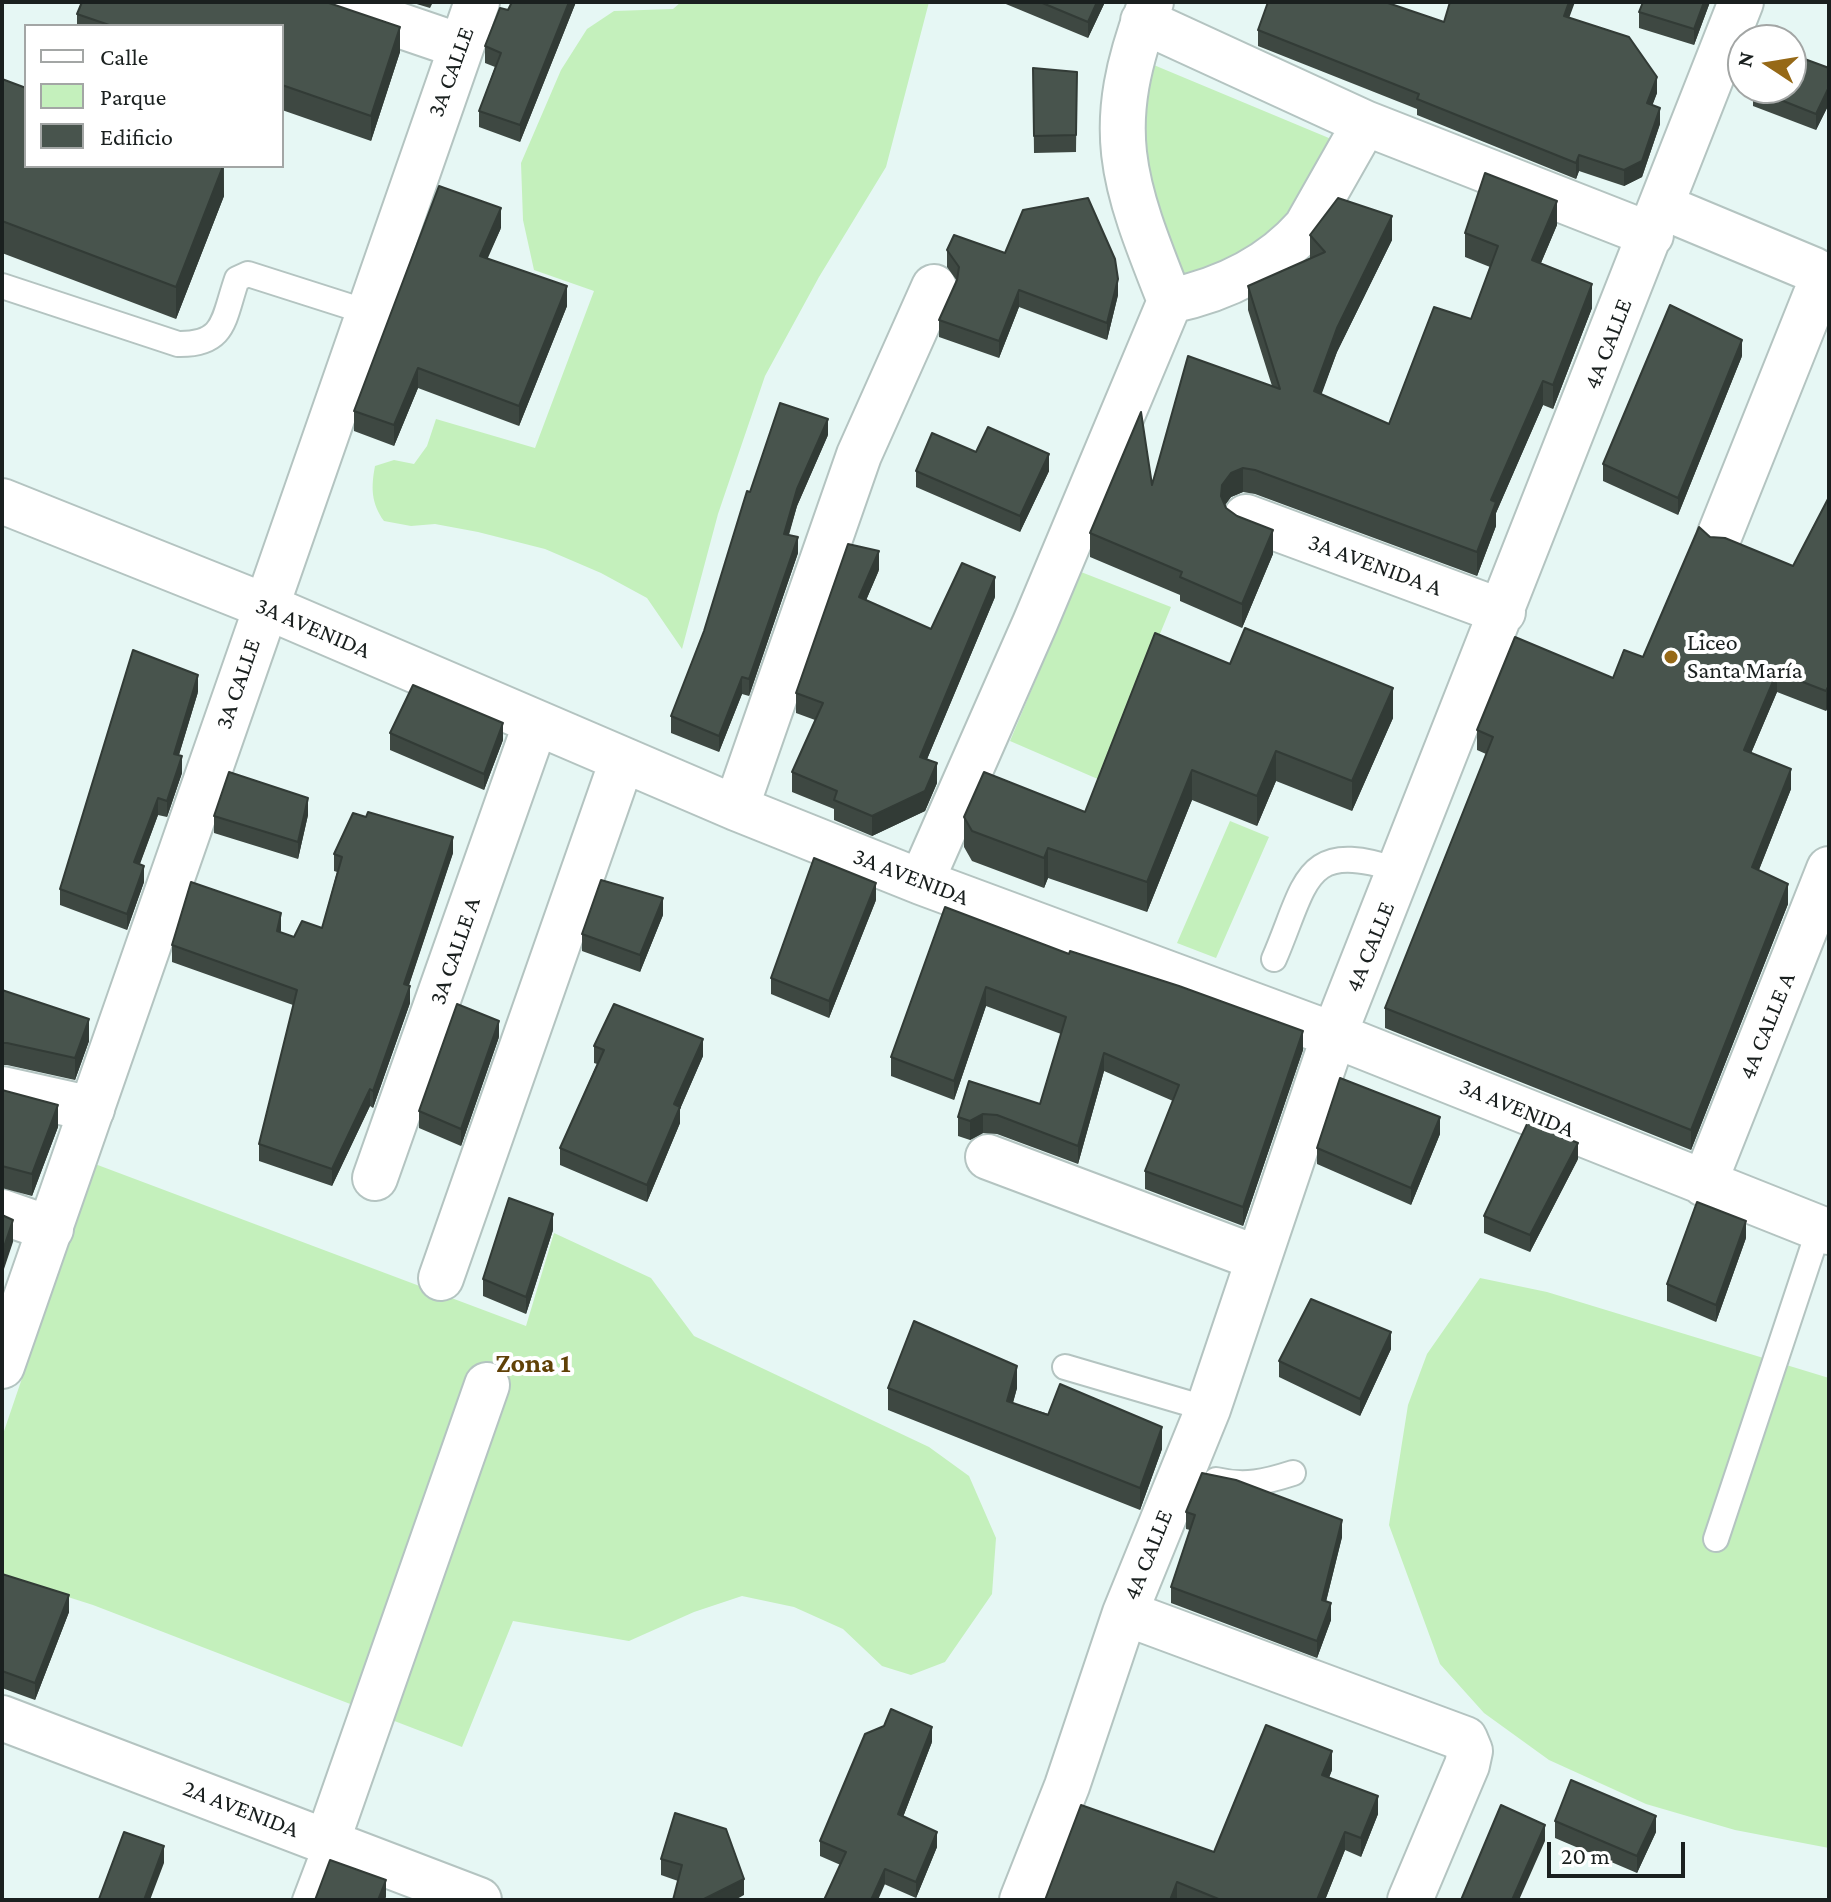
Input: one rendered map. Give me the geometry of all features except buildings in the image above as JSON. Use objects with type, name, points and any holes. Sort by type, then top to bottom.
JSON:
[{"type":"street","points":[[331,2],[460,46]]},
{"type":"street","name":"3A CALLE","points":[[6,1340],[51,1229],[477,2]]},
{"type":"street","name":"4A CALLE","points":[[1022,1900],[1067,1786],[1125,1613],[1208,1409],[1334,1035],[1741,2]]},
{"type":"street","points":[[921,882],[1035,623],[1170,301],[1145,239],[1126,178],[1121,146],[1121,110],[1126,81],[1147,12],[1365,123],[1814,270],[1822,279],[1720,534]]},
{"type":"street","points":[[1170,301],[1226,286],[1294,240],[1306,227],[1365,123]]},
{"type":"street","points":[[736,808],[859,455],[934,287]]},
{"type":"street","name":"3A AVENIDA","points":[[2,501],[265,606],[535,725],[736,808],[921,882],[1334,1035],[1824,1230]]},
{"type":"street","name":"3A AVENIDA A","points":[[1246,517],[1503,612]]},
{"type":"street","name":"3A CALLE A","points":[[375,1178],[535,725]]},
{"type":"street","points":[[441,1278],[622,761]]},
{"type":"street","name":"4A CALLE A","points":[[1704,1184],[1829,869]]},
{"type":"street","points":[[2,1089],[92,1109]]},
{"type":"street","points":[[988,1157],[1257,1258]]},
{"type":"street","points":[[2,1212],[51,1229]]},
{"type":"street","points":[[327,1842],[487,1385]]},
{"type":"street","points":[[1125,1613],[1465,1739],[1470,1751],[1467,1765],[1410,1900]]},
{"type":"street","name":"2A AVENIDA","points":[[2,1718],[479,1900]]},
{"type":"lane","points":[[2,286],[178,344],[206,343],[217,334],[237,279],[248,274],[367,312]]},
{"type":"lane","points":[[1274,959],[1310,878],[1326,861],[1348,856],[1400,871]]},
{"type":"lane","points":[[1716,1539],[1824,1230]]},
{"type":"lane","points":[[1065,1367],[1208,1409]]},
{"type":"lane","points":[[1183,1468],[1240,1485],[1293,1473]]},
{"type":"lane","points":[[305,1900],[327,1842]]},
{"type":"green space","points":[[681,2],[929,2],[886,167],[819,277],[765,376],[718,514],[682,649],[647,598],[601,573],[545,549],[478,532],[435,524],[411,526],[384,521],[374,501],[373,488],[375,466],[394,460],[414,464],[427,446],[436,419],[535,448],[594,291],[534,270],[523,220],[521,163],[561,70],[587,29],[614,11],[673,9]]},
{"type":"green space","points":[[1149,63],[1348,146],[1308,227],[1166,311],[1138,175]]},
{"type":"green space","points":[[1081,572],[1171,607],[1100,780],[1010,741]]},
{"type":"green space","points":[[1230,821],[1269,837],[1216,958],[1177,943]]},
{"type":"green space","points":[[95,1164],[526,1326],[554,1233],[651,1278],[694,1336],[929,1447],[969,1476],[996,1538],[992,1594],[945,1662],[911,1675],[882,1666],[843,1629],[794,1607],[742,1596],[694,1612],[629,1641],[513,1621],[462,1747],[93,1605],[2,1576],[2,1437]]},
{"type":"green space","points":[[1480,1278],[1547,1292],[1829,1378],[1829,1848],[1735,1830],[1646,1804],[1549,1760],[1484,1713],[1440,1664],[1389,1525],[1408,1405],[1427,1354]]},
{"type":"place","name":"Liceo Santa María","points":[[1671,657]]},
{"type":"district","name":"Zona 1","points":[[533,1363]]}]
